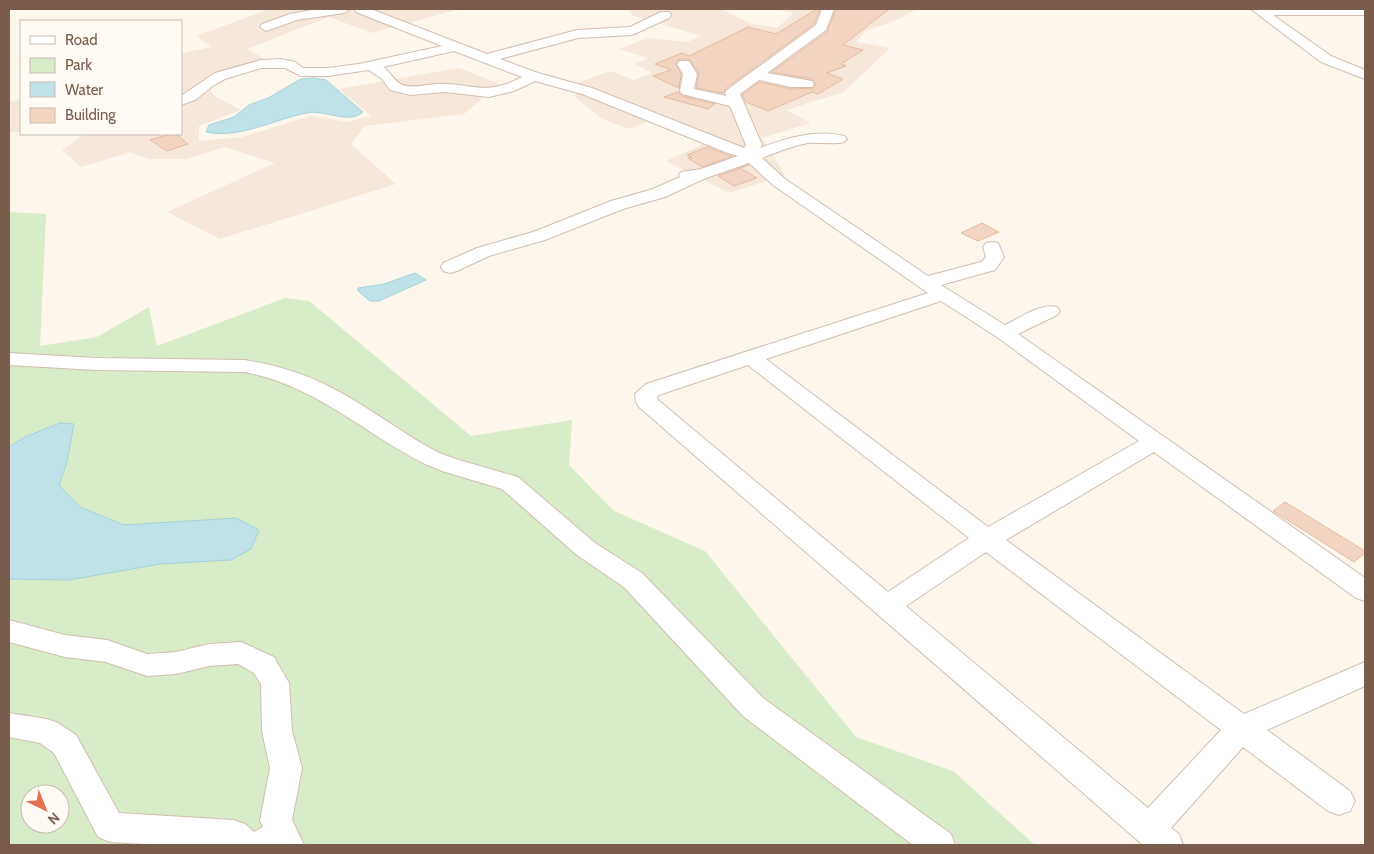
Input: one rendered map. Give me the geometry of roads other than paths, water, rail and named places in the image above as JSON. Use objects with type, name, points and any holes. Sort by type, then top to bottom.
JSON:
[{"type":"street","points":[[266,27],[298,16],[344,9]]},
{"type":"street","points":[[360,9],[533,76],[587,91],[730,149],[750,155],[779,182],[1004,333],[1154,442],[1365,590]]},
{"type":"street","points":[[750,155],[754,145],[732,95],[734,91],[822,27],[828,9]]},
{"type":"street","points":[[1259,10],[1365,11]]},
{"type":"street","points":[[1259,10],[1326,59],[1365,75]]},
{"type":"street","points":[[489,58],[582,33],[604,34],[632,31],[665,15]]},
{"type":"street","points":[[559,40],[628,37],[644,42]]},
{"type":"street","points":[[182,101],[193,96],[213,79],[243,69],[279,62],[293,66],[301,72],[309,73],[343,70],[455,47]]},
{"type":"street","points":[[1326,59],[1365,59]]},
{"type":"street","points":[[684,64],[690,74],[687,91],[736,103]]},
{"type":"street","points":[[371,65],[387,76],[392,85],[399,89],[415,91],[438,88],[481,93],[499,91],[533,76]]},
{"type":"street","points":[[756,75],[791,83],[807,84]]},
{"type":"street","points":[[450,267],[483,252],[539,236],[617,205],[659,193],[700,174],[750,155],[815,138],[829,136],[839,139]]},
{"type":"street","points":[[623,189],[669,177],[700,174]]},
{"type":"street","points":[[992,247],[994,257],[988,266],[935,288],[654,389],[646,394],[647,402],[1158,838],[1240,729],[1365,673]]},
{"type":"street","points":[[1004,333],[1050,311]]},
{"type":"street","points":[[750,356],[987,539],[1338,801]]},
{"type":"street","points":[[9,359],[96,364],[245,366],[264,368],[286,374],[326,392],[429,458],[459,468],[497,477],[510,483],[586,549],[632,580],[754,707],[939,845]]},
{"type":"street","points":[[886,606],[987,539],[1154,442]]},
{"type":"street","points":[[9,631],[65,646],[107,651],[147,665],[176,663],[209,655],[241,652],[264,665],[275,683],[277,731],[286,768],[276,821],[278,841]]},
{"type":"street","points":[[9,725],[47,732],[65,744],[110,827],[233,835],[245,845]]},
{"type":"water","points":[[314,78],[326,80],[363,112],[357,116],[343,117],[314,112],[245,131],[232,133],[206,132],[209,125],[234,117],[249,105],[268,98],[301,79]]},
{"type":"water","points":[[415,273],[426,280],[379,301],[370,301],[358,291],[358,288],[384,284]]},
{"type":"water","points":[[60,423],[74,424],[67,462],[59,485],[80,507],[124,525],[236,518],[259,530],[251,549],[231,560],[160,564],[69,580],[9,579],[9,447],[25,437]]}]
